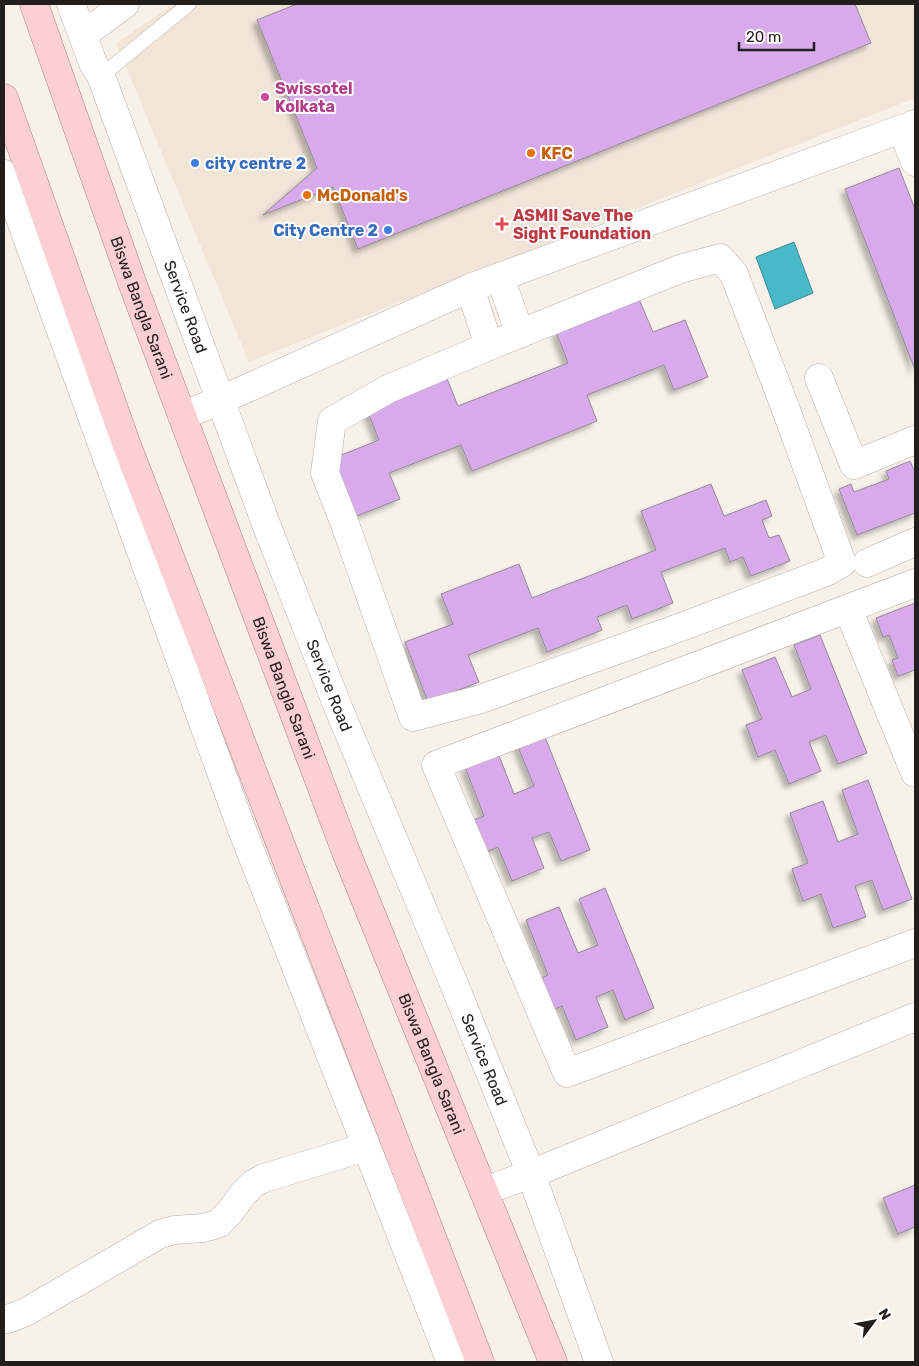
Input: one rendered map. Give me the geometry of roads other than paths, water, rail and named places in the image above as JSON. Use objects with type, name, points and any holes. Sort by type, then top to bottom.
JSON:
[{"type":"main road","name":"Biswa Bangla Sarani","points":[[34,4],[133,285],[346,852],[554,1362]]},
{"type":"main road","points":[[4,98],[126,443],[480,1362]]},
{"type":"street","name":"Service Road","points":[[71,4],[93,62],[101,76],[266,524],[338,707],[531,1174],[599,1362]]},
{"type":"street","points":[[83,35],[126,4]]},
{"type":"street","points":[[182,416],[470,288],[908,126],[915,162]]},
{"type":"street","points":[[4,174],[241,826],[451,1362]]},
{"type":"street","points":[[720,258],[734,274],[842,564],[826,572],[684,626],[478,700],[413,717],[325,473],[332,421],[388,389],[489,346],[680,269],[720,258]]},
{"type":"street","points":[[500,277],[520,334]]},
{"type":"street","points":[[470,288],[489,346]]},
{"type":"street","points":[[819,378],[854,465],[915,440]]},
{"type":"street","points":[[867,563],[915,542]]},
{"type":"street","points":[[915,583],[436,765],[568,1073],[915,943]]},
{"type":"street","points":[[848,609],[915,773]]},
{"type":"street","points":[[484,1191],[531,1174],[915,1017]]},
{"type":"street","points":[[4,1319],[26,1312],[160,1234],[174,1230],[203,1228],[218,1224],[253,1184],[264,1178],[366,1147]]},
{"type":"lane","points":[[101,76],[189,4]]},
{"type":"water","points":[[794,242],[813,293],[775,309],[756,257]]},
{"type":"place","name":"Swissotel Kolkata","points":[[265,97]]},
{"type":"place","name":"KFC","points":[[531,153]]},
{"type":"place","name":"city centre 2","points":[[195,163]]},
{"type":"place","name":"McDonald's","points":[[307,195]]},
{"type":"place","name":"ASMII Save The Sight Foundation","points":[[502,224]]},
{"type":"place","name":"City Centre 2","points":[[388,230]]}]
